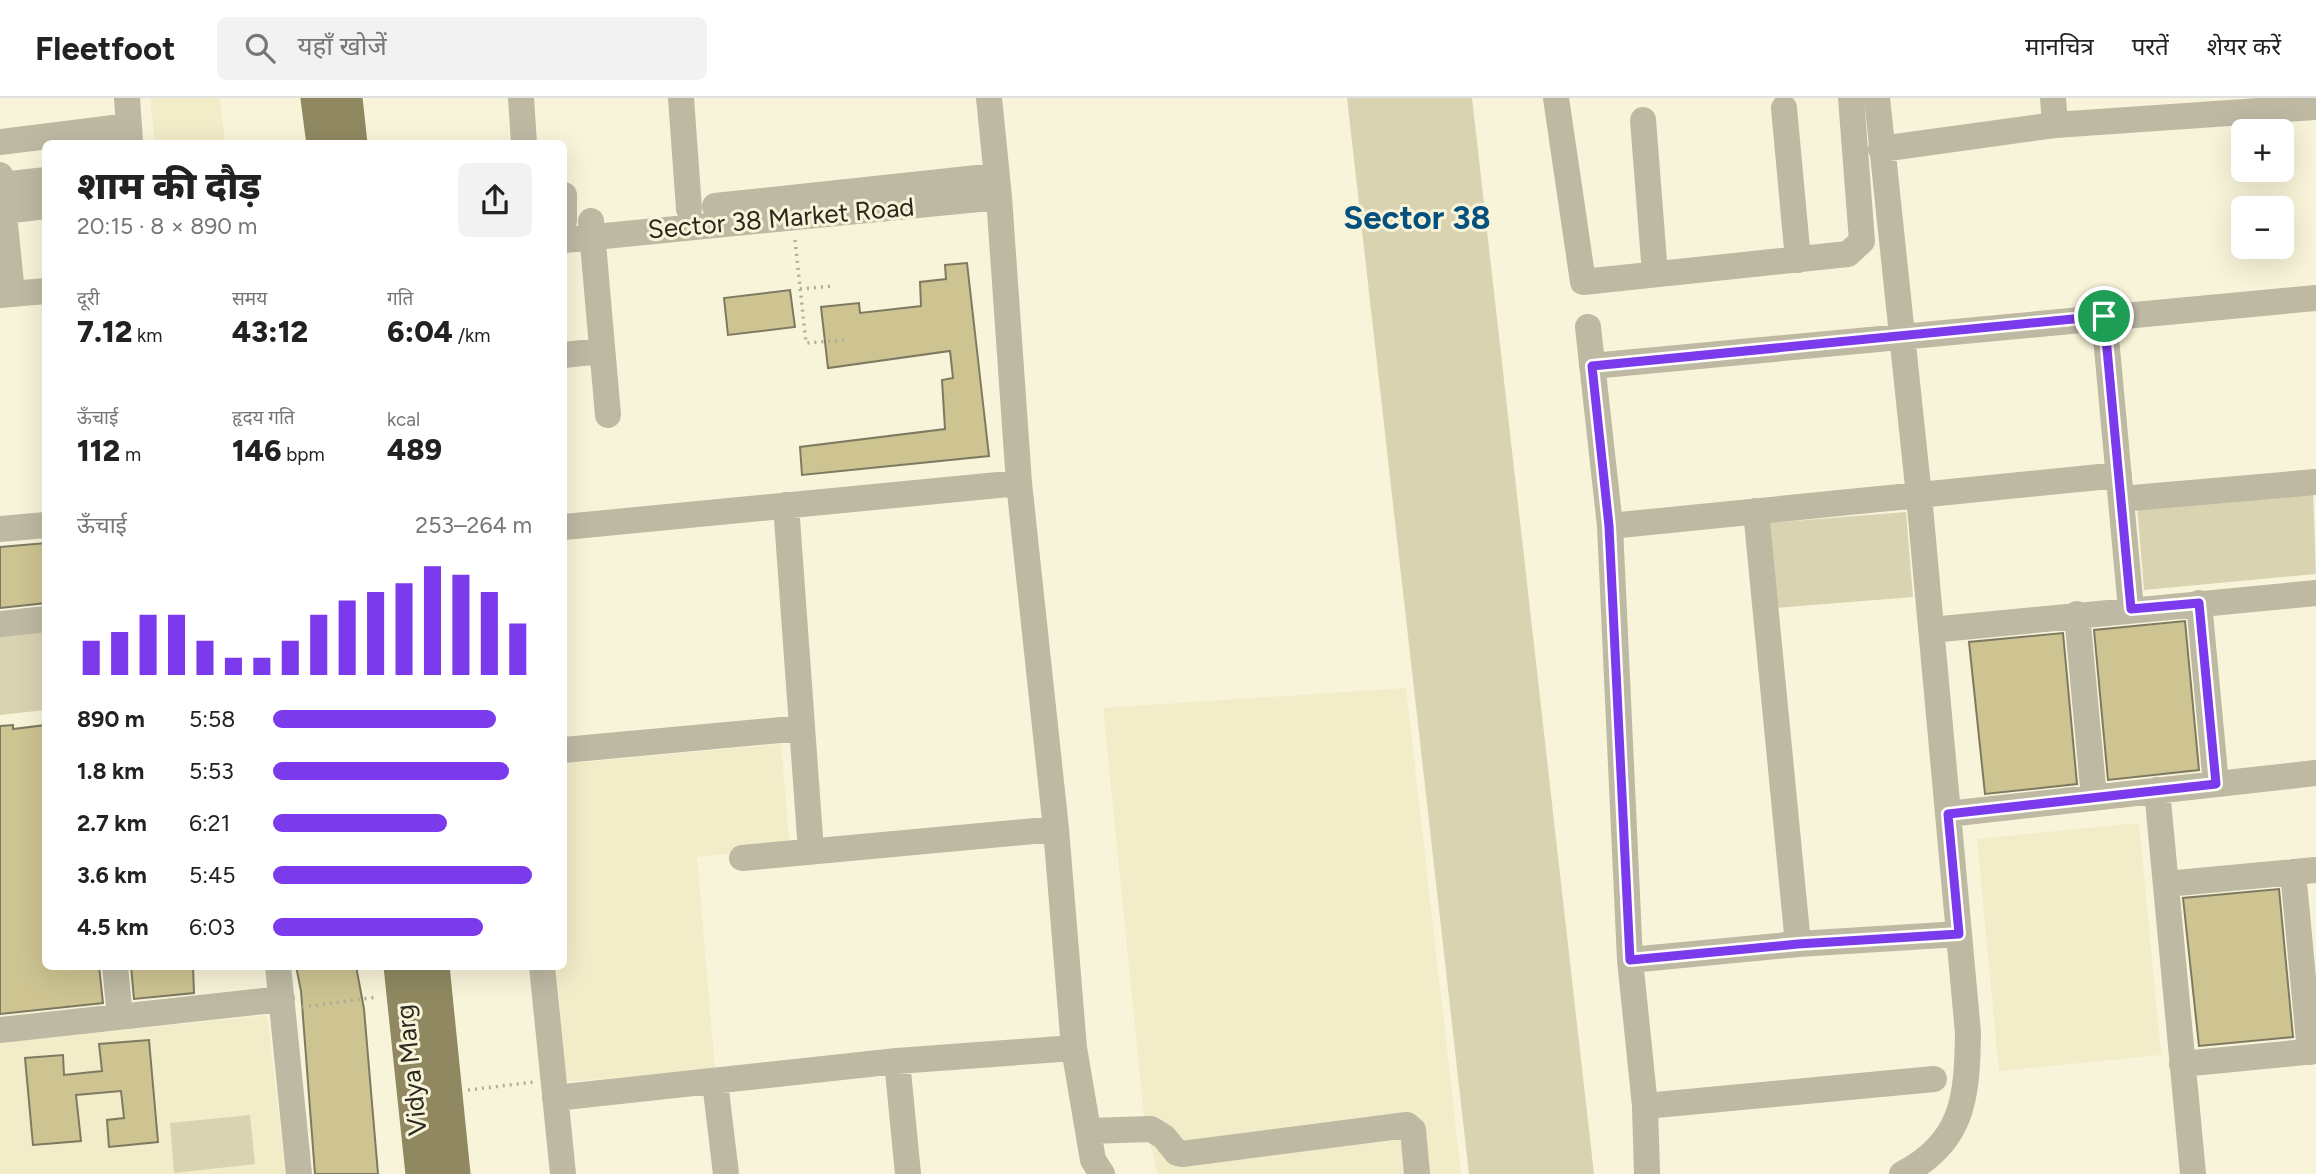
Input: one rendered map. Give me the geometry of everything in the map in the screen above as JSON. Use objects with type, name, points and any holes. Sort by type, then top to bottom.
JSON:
[{"type":"main road","points":[[331,133],[346,98]]},
{"type":"main road","name":"Vidya Marg","points":[[433,970],[454,1174]]},
{"type":"main road","name":"Vidya Marg","points":[[401,980],[422,1174]]},
{"type":"street","points":[[0,142],[130,135],[127,98]]},
{"type":"street","points":[[521,98],[524,140]]},
{"type":"street","points":[[681,98],[689,209]]},
{"type":"street","points":[[989,98],[1019,483],[1055,829],[1074,1048],[1093,1160],[1101,1174]]},
{"type":"street","points":[[1556,98],[1583,282],[1848,254],[1862,241],[1851,98]]},
{"type":"street","points":[[1877,98],[1919,496],[1968,1033],[1967,1090],[1954,1126],[1928,1161],[1902,1174]]},
{"type":"street","points":[[2053,98],[2055,125]]},
{"type":"street","points":[[1881,149],[2175,108],[2316,107]]},
{"type":"street","points":[[1784,108],[1798,260]]},
{"type":"street","points":[[1643,120],[1655,275]]},
{"type":"street","points":[[2,207],[42,182]]},
{"type":"street","name":"Sector 38 Market Road","points":[[567,239],[592,228],[689,209],[997,187]]},
{"type":"street","name":"Sector 38 Market Road","points":[[567,223],[592,228],[793,217],[997,187]]},
{"type":"street","points":[[2,207],[42,206]]},
{"type":"street","points":[[2,207],[6,294],[42,291]]},
{"type":"street","points":[[592,228],[608,415]]},
{"type":"street","points":[[1592,366],[2316,298]]},
{"type":"street","points":[[2104,316],[2131,609]]},
{"type":"street","points":[[1588,327],[1609,526],[1630,960],[1645,1106],[1647,1174]]},
{"type":"street","points":[[567,355],[601,351]]},
{"type":"street","points":[[1609,526],[1919,496],[2316,482]]},
{"type":"street","points":[[567,527],[1019,483]]},
{"type":"street","points":[[786,505],[811,851]]},
{"type":"street","points":[[1756,511],[1798,944]]},
{"type":"street","points":[[0,529],[42,525]]},
{"type":"street","points":[[1931,630],[2316,593]]},
{"type":"street","points":[[2199,603],[2216,784]]},
{"type":"street","points":[[2077,614],[2094,798]]},
{"type":"street","points":[[0,624],[42,619]]},
{"type":"street","points":[[567,750],[803,728]]},
{"type":"street","points":[[1948,814],[2316,773]]},
{"type":"street","points":[[2157,790],[2193,1174]]},
{"type":"street","points":[[742,858],[1055,829]]},
{"type":"street","points":[[2166,884],[2304,871],[2313,1051],[2182,1064]]},
{"type":"street","points":[[1630,960],[1798,944],[1959,934]]},
{"type":"street","points":[[114,970],[120,1017]]},
{"type":"street","points":[[278,970],[299,1174]]},
{"type":"street","points":[[542,970],[563,1174]]},
{"type":"street","points":[[0,1030],[120,1017],[282,1005]]},
{"type":"street","points":[[554,1089],[715,1082],[897,1061],[1074,1048]]},
{"type":"street","points":[[897,1061],[908,1174]]},
{"type":"street","points":[[1645,1106],[1934,1079]]},
{"type":"street","points":[[715,1082],[726,1174]]},
{"type":"street","points":[[1088,1131],[1151,1129],[1164,1137],[1177,1153],[1182,1154],[1407,1125],[1413,1130],[1417,1174]]},
{"type":"path","points":[[793,217],[806,343],[844,340]]},
{"type":"path","points":[[800,289],[832,286]]},
{"type":"path","points":[[282,1005],[401,980]]},
{"type":"path","points":[[446,1093],[554,1089]]},
{"type":"shaded area","points":[[150,98],[220,98],[225,140],[155,140]]},
{"type":"shaded area","points":[[1347,98],[1472,98],[1594,1174],[1469,1174]]},
{"type":"shaded area","points":[[2313,489],[2316,574],[2144,590],[2137,505]]},
{"type":"shaded area","points":[[1906,512],[1913,597],[1774,608],[1767,523]]},
{"type":"shaded area","points":[[42,629],[42,710],[0,715],[0,634]]},
{"type":"shaded area","points":[[1406,688],[1461,1174],[1158,1174],[1145,1125],[1103,708]]},
{"type":"shaded area","points":[[781,744],[790,848],[697,857],[715,1069],[566,1082],[556,970],[567,970],[567,764]]},
{"type":"shaded area","points":[[2139,823],[2161,1055],[1999,1071],[1977,839]]},
{"type":"shaded area","points":[[267,1015],[286,1174],[0,1174],[0,1043]]},
{"type":"shaded area","points":[[250,1115],[255,1164],[174,1173],[170,1123]]},
{"type":"building","points":[[967,263],[989,456],[802,475],[800,447],[945,429],[942,380],[953,378],[950,351],[828,368],[821,307],[859,303],[860,313],[921,306],[920,282],[946,279],[945,265]]},
{"type":"building","points":[[790,290],[795,327],[728,335],[724,298]]},
{"type":"building","points":[[42,543],[42,603],[0,608],[0,547]]},
{"type":"building","points":[[2185,621],[2199,770],[2108,780],[2094,630]]},
{"type":"building","points":[[2063,633],[2077,784],[1985,794],[1969,642]]},
{"type":"building","points":[[13,725],[13,729],[42,725],[42,970],[99,970],[103,1003],[0,1014],[0,726]]},
{"type":"building","points":[[2279,889],[2293,1037],[2199,1046],[2183,898]]},
{"type":"building","points":[[131,970],[193,970],[194,993],[134,999]]},
{"type":"building","points":[[297,970],[357,970],[364,1009],[378,1174],[315,1174],[301,991]]},
{"type":"building","points":[[149,1040],[158,1142],[109,1147],[107,1120],[124,1118],[121,1091],[76,1095],[81,1141],[33,1145],[25,1058],[63,1055],[64,1075],[102,1071],[99,1044]]},
{"type":"district","name":"Sector 38","points":[[1417,217]]},
{"type":"route","points":[[2104,316],[2131,609],[2199,603],[2216,784],[1948,814],[1959,934],[1798,944],[1630,960],[1609,526],[1592,366],[2104,316]]}]
